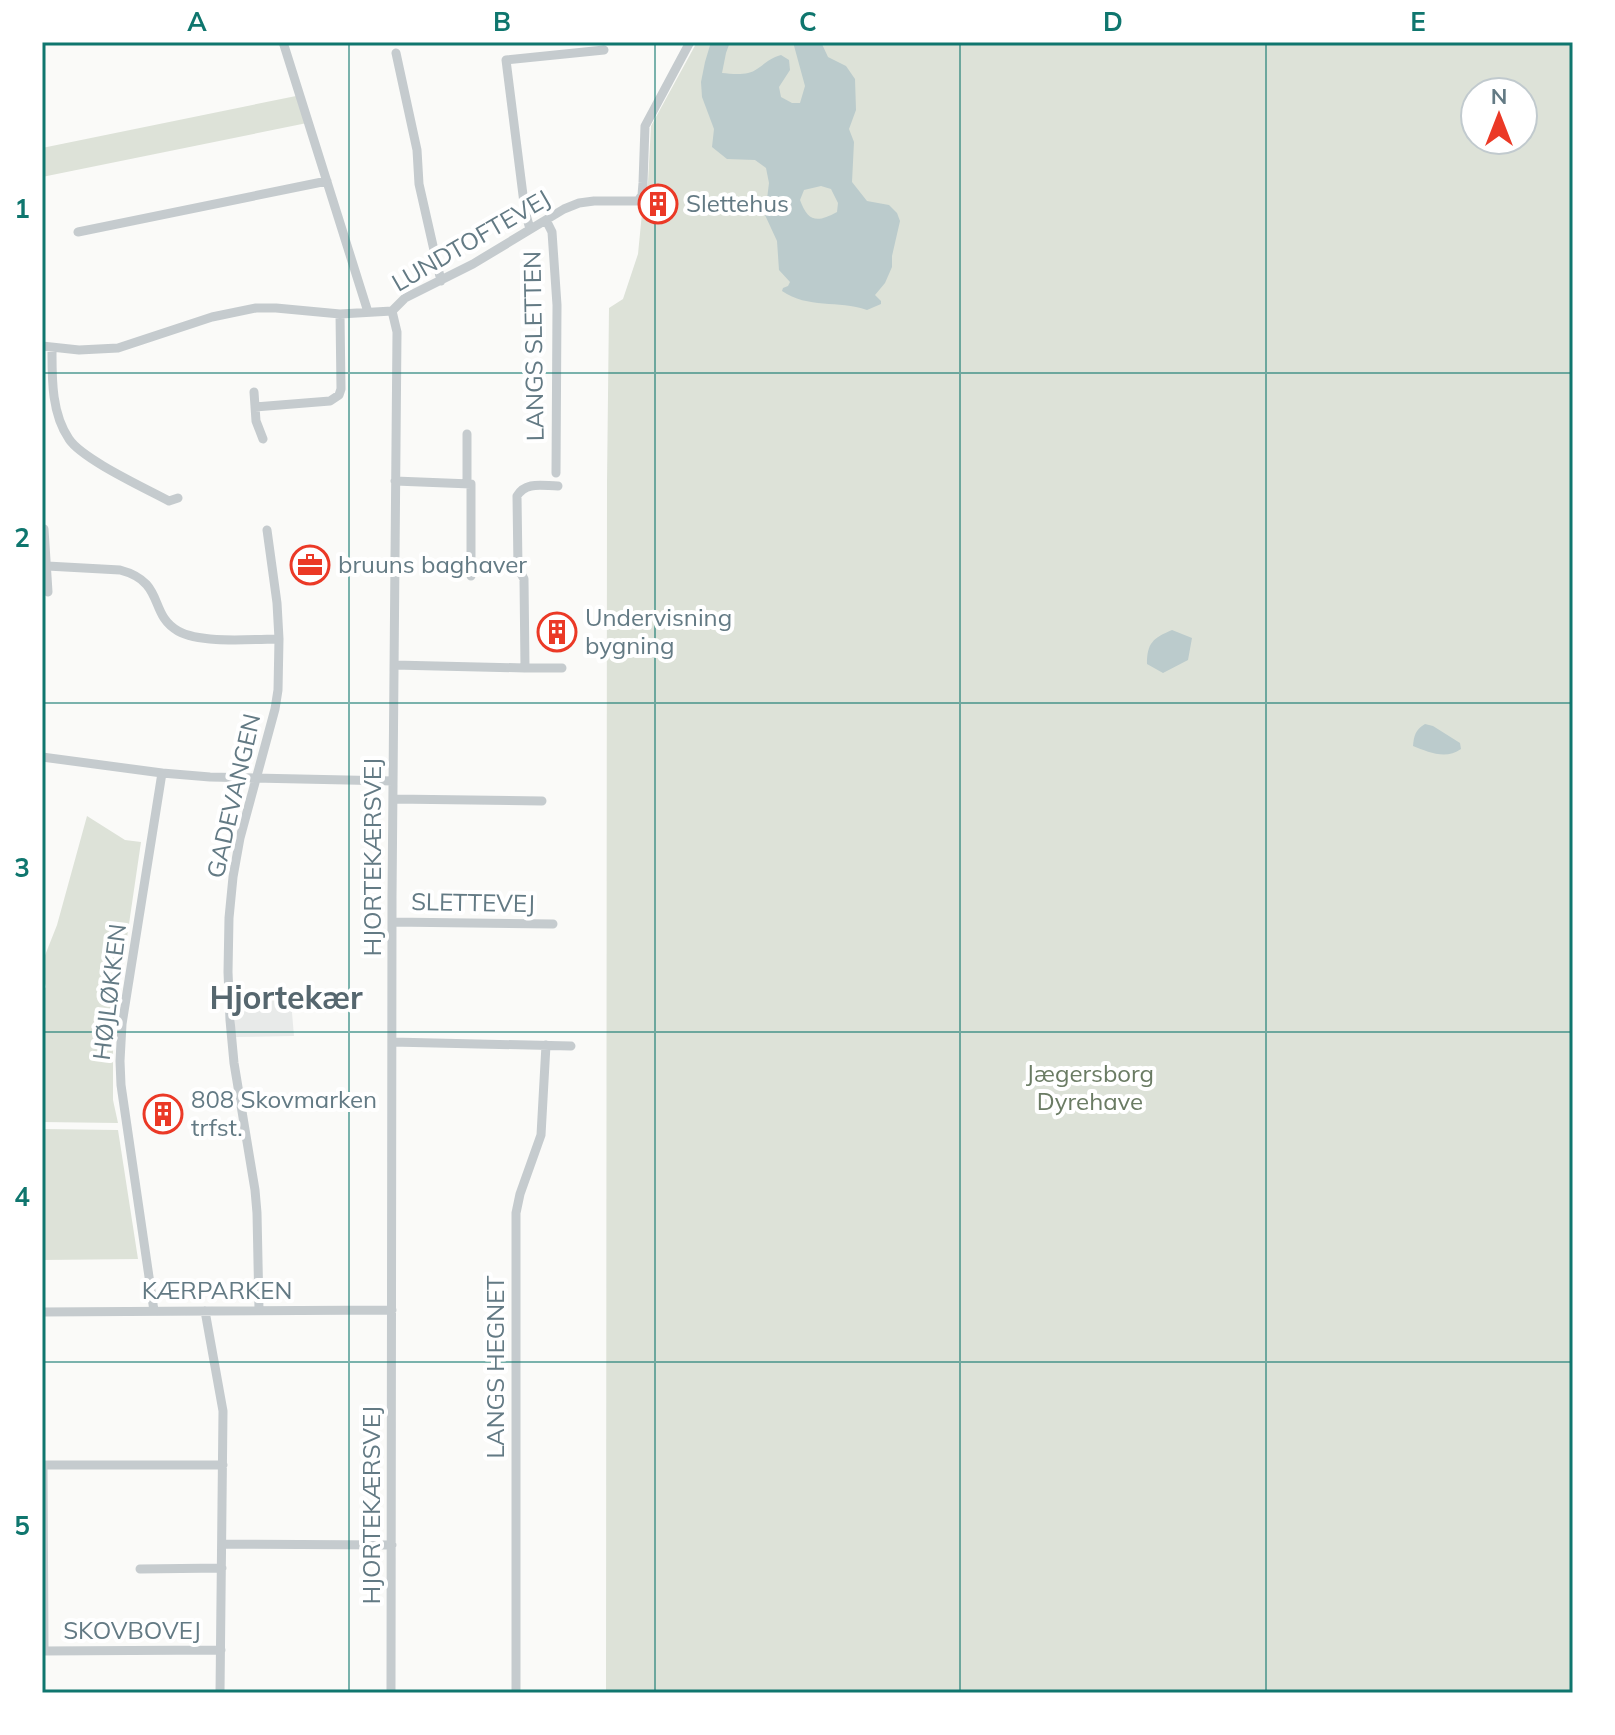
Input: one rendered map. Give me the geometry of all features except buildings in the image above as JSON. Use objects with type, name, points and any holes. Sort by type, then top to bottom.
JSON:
[{"type":"street","points":[[283,42],[368,312]]},
{"type":"street","name":"LUNDTOFTEVEJ","points":[[47,347],[79,350],[118,348],[212,317],[256,308],[340,314],[392,311],[405,298],[473,264],[564,209],[579,203],[638,201],[642,195],[645,126],[690,42]]},
{"type":"street","points":[[530,229],[525,211],[506,60],[604,50]]},
{"type":"street","points":[[396,53],[394,66],[417,150],[419,184],[441,281]]},
{"type":"street","points":[[78,232],[327,181]]},
{"type":"street","name":"LANGS SLETTEN","points":[[546,220],[552,232],[557,305],[556,473]]},
{"type":"street","name":"HJORTEKÆRSVEJ","points":[[391,1693],[397,332],[392,311]]},
{"type":"street","points":[[255,407],[330,401],[339,395],[340,314]]},
{"type":"street","points":[[47,347],[55,399],[69,440],[83,453],[169,501],[178,498]]},
{"type":"street","points":[[254,392],[256,421],[263,439]]},
{"type":"street","points":[[467,434],[467,482]]},
{"type":"street","points":[[395,481],[471,484],[471,576]]},
{"type":"street","points":[[525,668],[524,579],[518,568],[517,496],[522,488],[530,486],[558,486]]},
{"type":"street","points":[[44,529],[48,592]]},
{"type":"street","name":"GADEVANGEN","points":[[259,1310],[256,1202],[234,1063],[228,972],[233,877],[278,690],[277,603],[267,530]]},
{"type":"street","points":[[47,566],[132,573],[152,590],[168,623],[188,635],[279,639]]},
{"type":"street","points":[[394,665],[562,668]]},
{"type":"street","points":[[42,757],[162,773],[393,781]]},
{"type":"street","name":"HØJLØKKEN","points":[[154,1311],[120,1061],[122,1024],[162,773]]},
{"type":"street","points":[[393,799],[542,801]]},
{"type":"street","name":"SLETTEVEJ","points":[[392,922],[553,924]]},
{"type":"street","points":[[392,1042],[571,1046]]},
{"type":"street","name":"LANGS HEGNET","points":[[516,1693],[516,1213],[541,1135],[546,1045]]},
{"type":"street","name":"KÆRPARKEN","points":[[42,1312],[392,1310]]},
{"type":"street","points":[[205,1311],[222,1401],[220,1693]]},
{"type":"street","points":[[43,1651],[42,1465],[223,1465]]},
{"type":"street","points":[[223,1544],[392,1545]]},
{"type":"street","points":[[140,1569],[222,1568]]},
{"type":"street","name":"SKOVBOVEJ","points":[[43,1651],[221,1650]]},
{"type":"shaded area","points":[[711,42],[730,42],[722,73],[749,73],[781,55],[789,60],[790,70],[779,87],[781,97],[792,103],[800,103],[805,86],[793,42],[821,42],[828,57],[846,66],[855,79],[856,110],[849,129],[854,142],[852,182],[867,201],[889,205],[900,221],[892,267],[875,295],[881,304],[867,310],[802,300],[782,291],[790,282],[779,270],[777,241],[765,215],[769,183],[766,168],[755,160],[727,159],[712,147],[714,129],[702,97],[705,62]],"holes":[[[821,186],[831,189],[838,203],[837,212],[819,219],[806,213],[800,200],[804,190]]]},
{"type":"shaded area","points":[[1172,630],[1192,638],[1188,660],[1163,673],[1147,664],[1148,651],[1156,639]]},
{"type":"shaded area","points":[[1425,724],[1460,743],[1461,749],[1443,754],[1413,746],[1416,734]]},
{"type":"shaded area","points":[[235,1000],[291,1001],[294,1036],[235,1037]]},
{"type":"green space","name":"Jægersborg Dyrehave","points":[[697,42],[1573,42],[1573,1693],[606,1693],[609,308],[623,299],[638,254],[648,182],[651,126]]},
{"type":"green space","points":[[296,96],[307,123],[42,177],[42,148]]},
{"type":"green space","points":[[87,816],[125,840],[141,842],[113,1033],[113,1100],[118,1123],[42,1122],[42,992],[46,987],[42,963],[57,925]]},
{"type":"green space","points":[[42,1129],[118,1130],[138,1259],[42,1260]]},
{"type":"place","name":"Slettehus","points":[[658,204]]},
{"type":"place","name":"bruuns baghaver","points":[[310,565]]},
{"type":"place","name":"Undervisning bygning","points":[[557,632]]},
{"type":"place","name":"808 Skovmarken trfst.","points":[[163,1114]]},
{"type":"district","name":"Hjortekær","points":[[286,998]]}]
